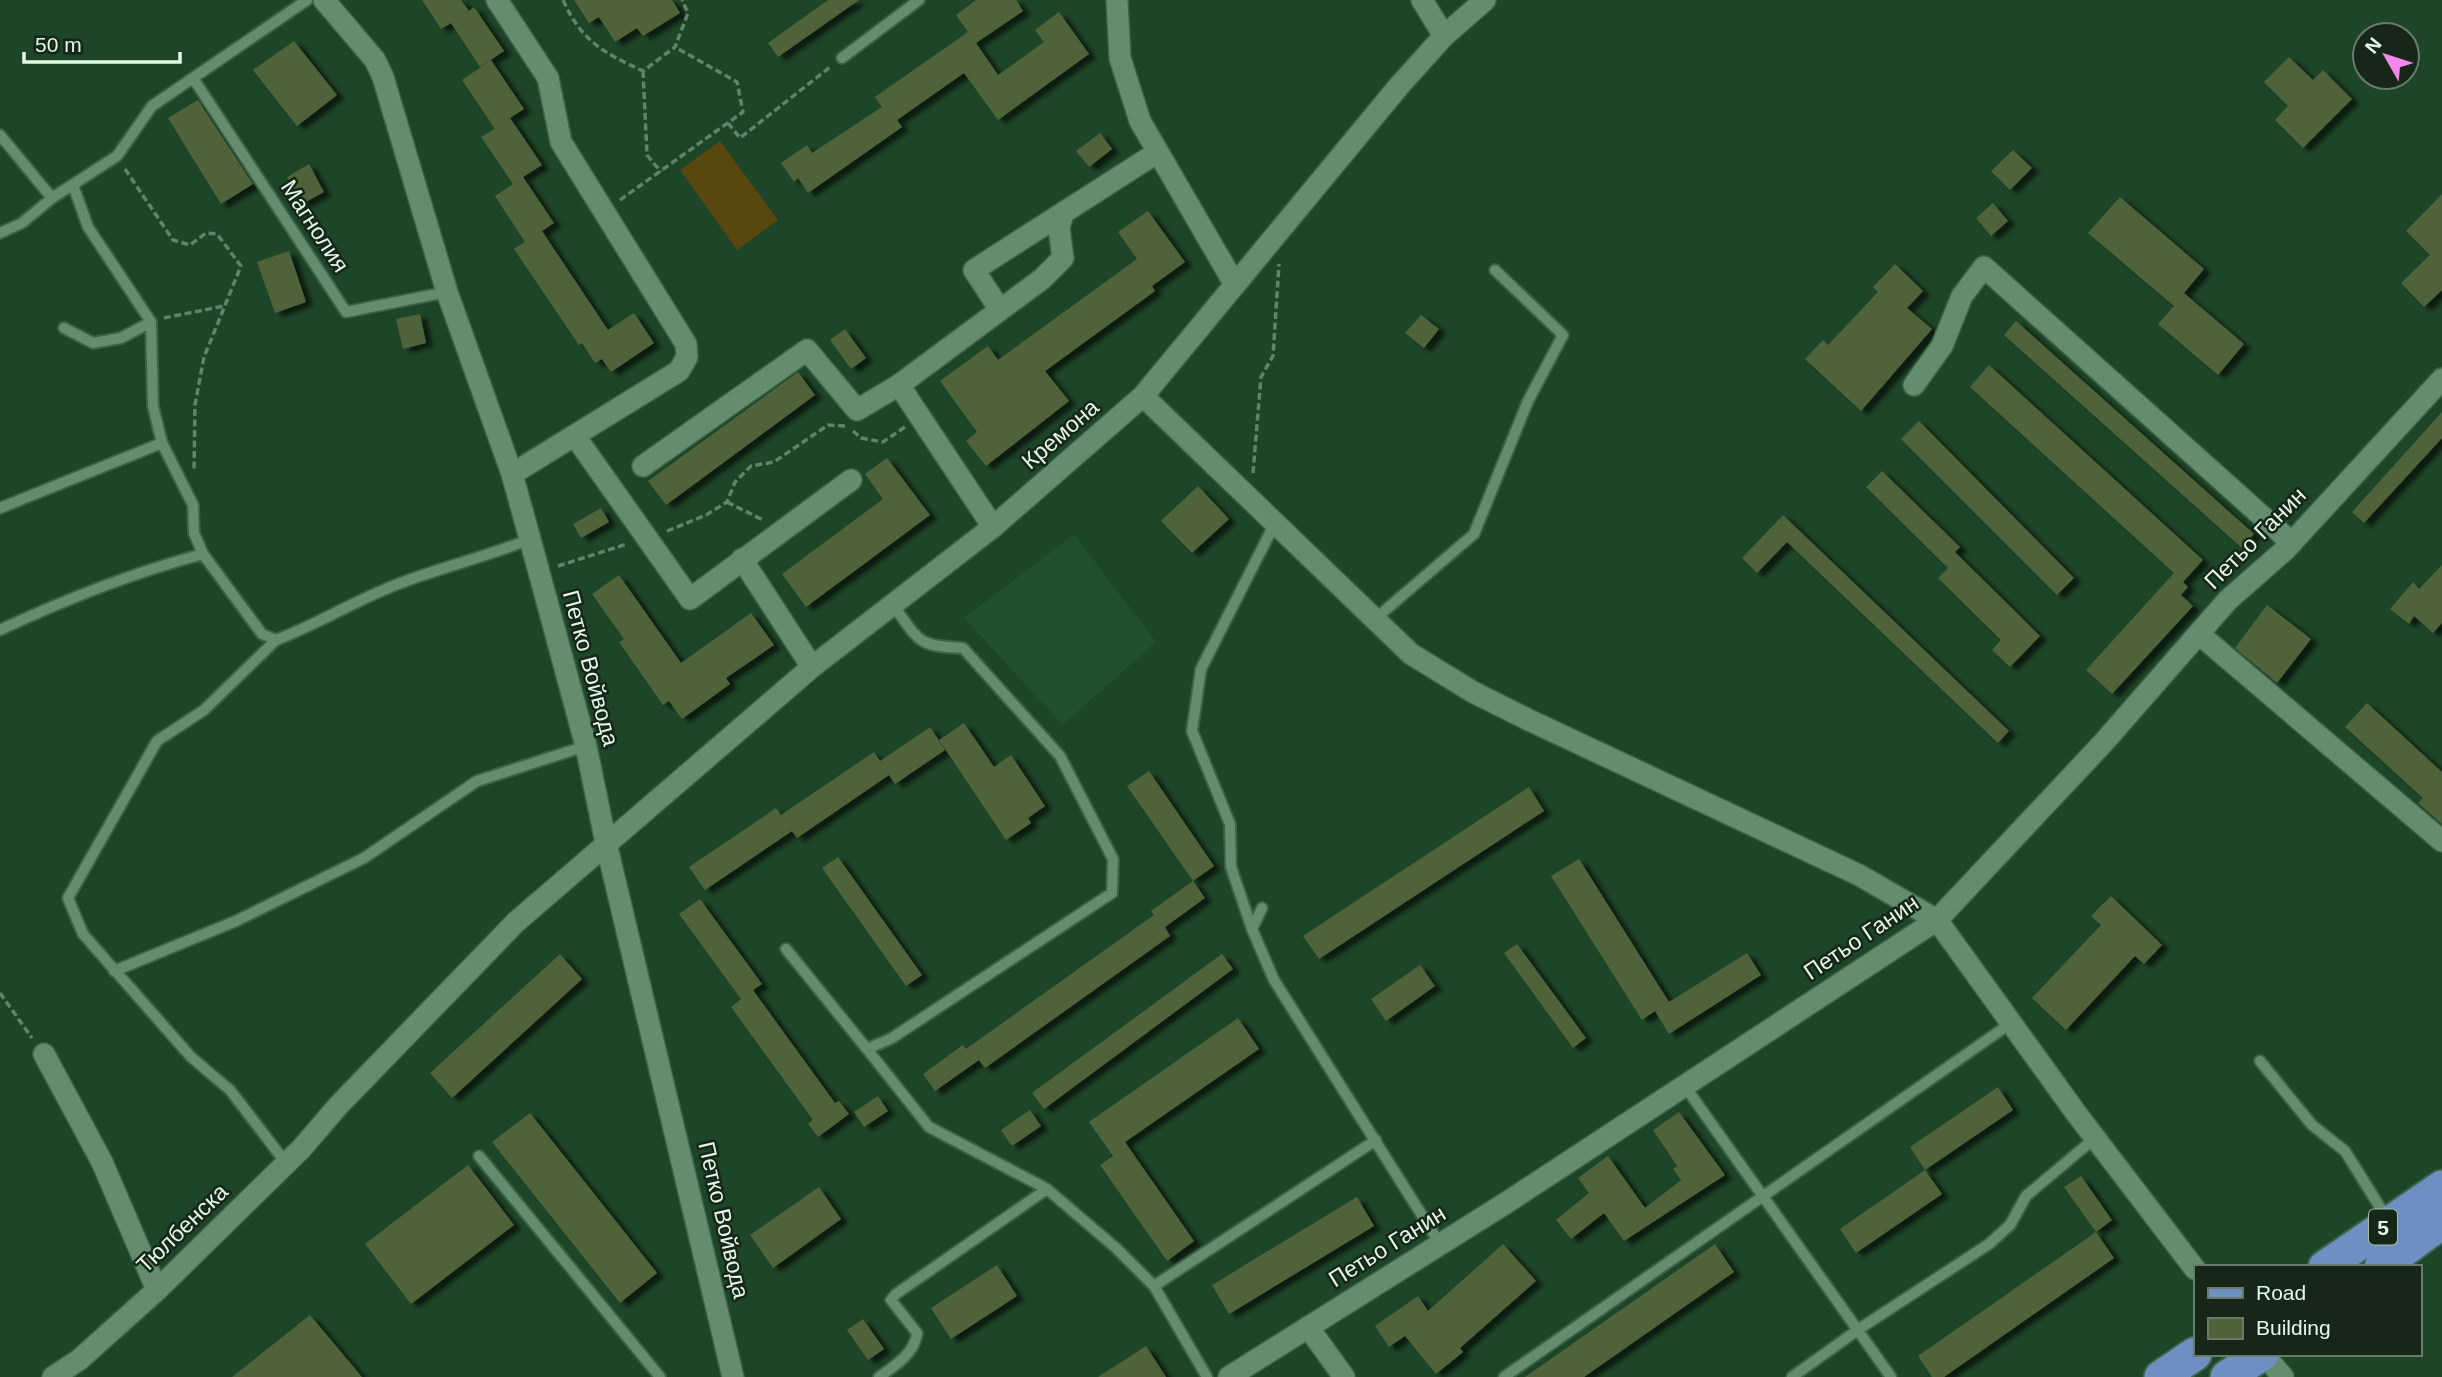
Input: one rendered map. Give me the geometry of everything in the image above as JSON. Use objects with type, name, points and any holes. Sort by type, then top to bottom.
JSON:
[{"type":"main road","name":"5","points":[[2328,1265],[2442,1187]]},
{"type":"main road","name":"5","points":[[2384,1265],[2442,1222]]},
{"type":"main road","points":[[2161,1377],[2194,1355]]},
{"type":"main road","points":[[2227,1377],[2259,1356]]},
{"type":"street","name":"Петко Войвода","points":[[324,0],[375,60],[383,77],[447,292],[512,474],[586,746],[606,843],[733,1377]]},
{"type":"street","points":[[497,0],[548,78],[561,142],[686,344],[687,358],[679,371],[512,474]]},
{"type":"street","points":[[1118,0],[1120,58],[1140,121],[1234,283]]},
{"type":"street","points":[[1422,0],[1444,36]]},
{"type":"street","name":"Кремона","points":[[338,1106],[516,922],[812,667],[993,527],[1143,396],[1178,357],[1234,283],[1444,36],[1485,0]]},
{"type":"street","points":[[1000,310],[974,270],[1062,217],[1158,152]]},
{"type":"street","points":[[643,466],[807,350],[851,418],[1042,279],[1063,258],[1059,228],[1062,217]]},
{"type":"street","points":[[1914,385],[1942,346],[1962,296],[1984,267],[2292,543]]},
{"type":"street","name":"Петьо Ганин","points":[[1229,1377],[1440,1244],[1937,920],[2104,742],[2228,600],[2292,543],[2442,379]]},
{"type":"street","points":[[899,385],[993,527]]},
{"type":"street","points":[[1143,396],[1411,653],[1473,692],[1859,876],[1937,920],[2095,1138],[2194,1268]]},
{"type":"street","points":[[575,436],[690,599],[851,480]]},
{"type":"street","points":[[742,559],[812,667]]},
{"type":"street","points":[[2199,634],[2442,841]]},
{"type":"street","points":[[44,1054],[102,1162],[157,1290]]},
{"type":"street","name":"Тюлбенска","points":[[52,1377],[79,1360],[157,1290],[286,1163],[338,1106]]},
{"type":"street","points":[[1308,1327],[1344,1377]]},
{"type":"street","points":[[2264,1356],[2283,1377]]},
{"type":"lane","points":[[0,233],[22,223],[52,198],[117,156],[152,106],[307,0]]},
{"type":"lane","points":[[842,58],[919,0]]},
{"type":"lane","name":"Магнолия","points":[[193,78],[346,312],[447,292]]},
{"type":"lane","points":[[0,135],[52,198]]},
{"type":"lane","points":[[73,185],[88,227],[151,323],[153,406],[162,443],[193,505],[194,533],[203,554],[262,634],[276,640]]},
{"type":"lane","points":[[1376,619],[1474,534],[1528,401],[1553,359],[1563,335],[1496,270]]},
{"type":"lane","points":[[64,328],[93,343],[121,338],[151,323]]},
{"type":"lane","points":[[0,508],[162,443]]},
{"type":"lane","points":[[1275,523],[1201,669],[1192,731],[1230,824],[1231,867],[1252,929],[1274,980],[1440,1244]]},
{"type":"lane","points":[[286,1163],[230,1090],[191,1056],[83,934],[68,898],[157,741],[204,710],[276,640],[307,628],[397,584],[491,556],[530,539]]},
{"type":"lane","points":[[0,630],[62,601],[145,570],[203,554]]},
{"type":"lane","points":[[867,1049],[892,1038],[1112,893],[1113,859],[1059,756],[963,648],[927,646],[916,637],[893,605]]},
{"type":"lane","points":[[114,971],[236,922],[364,859],[477,782],[586,746]]},
{"type":"lane","points":[[1252,929],[1262,908]]},
{"type":"lane","points":[[786,949],[929,1127],[1047,1189],[1116,1248],[1154,1286],[1207,1377]]},
{"type":"lane","points":[[1504,1377],[2011,1023]]},
{"type":"lane","points":[[2260,1061],[2312,1125],[2345,1151],[2390,1223]]},
{"type":"lane","points":[[1684,1085],[1891,1377]]},
{"type":"lane","points":[[1795,1376],[1859,1329],[1989,1244],[2010,1224],[2026,1196],[2095,1138]]},
{"type":"lane","points":[[1154,1286],[1376,1140]]},
{"type":"lane","points":[[479,1156],[660,1377]]},
{"type":"lane","points":[[879,1377],[896,1365],[916,1342],[917,1332],[891,1300],[896,1294],[1047,1189]]},
{"type":"path","points":[[563,0],[574,25],[604,53],[643,71]]},
{"type":"path","points":[[643,71],[674,47],[688,13],[682,0]]},
{"type":"path","points":[[604,211],[743,111],[737,82],[674,47]]},
{"type":"path","points":[[728,122],[740,138],[842,58]]},
{"type":"path","points":[[643,71],[647,155],[661,172]]},
{"type":"path","points":[[117,156],[173,240],[190,245],[206,233],[217,234],[241,266],[204,357],[195,405],[193,505]]},
{"type":"path","points":[[1250,499],[1261,377],[1273,356],[1281,227]]},
{"type":"path","points":[[151,323],[224,306]]},
{"type":"path","points":[[546,570],[595,552],[648,539],[706,515],[727,502],[736,482],[751,466],[774,462],[828,425],[851,418],[861,438],[883,442],[920,417]]},
{"type":"path","points":[[727,502],[782,530]]},
{"type":"path","points":[[0,993],[44,1054]]},
{"type":"shaded area","points":[[720,141],[778,220],[737,250],[680,170]]},
{"type":"shaded area","points":[[1074,534],[1156,642],[1063,725],[964,618]]},
{"type":"building","points":[[422,0],[461,0],[469,11],[474,7],[504,51],[480,67],[451,23],[441,29]]},
{"type":"building","points":[[574,0],[672,0],[680,13],[643,36],[637,28],[615,42],[599,17],[589,23]]},
{"type":"building","points":[[828,0],[859,0],[778,57],[768,43]]},
{"type":"building","points":[[976,0],[1016,0],[1023,11],[976,43],[998,75],[1044,42],[1035,30],[1059,12],[1089,54],[998,120],[964,73],[897,120],[902,127],[808,193],[798,178],[794,182],[781,163],[807,145],[812,153],[882,107],[875,97],[968,32],[956,15]]},
{"type":"building","points":[[294,41],[337,95],[297,126],[253,70]]},
{"type":"building","points":[[2289,57],[2313,80],[2323,70],[2352,99],[2303,148],[2275,120],[2288,106],[2264,82]]},
{"type":"building","points":[[491,60],[524,109],[510,118],[542,165],[523,177],[554,223],[542,231],[608,330],[634,313],[654,343],[611,372],[602,359],[595,363],[582,343],[579,345],[514,249],[525,242],[495,196],[513,184],[481,137],[495,129],[462,80]]},
{"type":"building","points":[[198,100],[253,184],[221,204],[168,118]]},
{"type":"building","points":[[1100,133],[1112,149],[1089,167],[1076,151]]},
{"type":"building","points":[[2013,150],[2032,168],[2010,190],[1991,171]]},
{"type":"building","points":[[309,164],[324,192],[302,204],[287,177]]},
{"type":"building","points":[[2442,194],[2442,290],[2424,307],[2401,283],[2430,255],[2406,231]]},
{"type":"building","points":[[2120,197],[2204,269],[2184,293],[2244,344],[2218,375],[2158,324],[2174,306],[2088,233]]},
{"type":"building","points":[[1993,203],[2008,221],[1991,236],[1976,218]]},
{"type":"building","points":[[1148,211],[1185,262],[1152,286],[1155,291],[1045,371],[1069,401],[986,466],[966,441],[977,432],[940,381],[988,346],[998,360],[1137,259],[1118,232]]},
{"type":"building","points":[[289,251],[306,302],[275,313],[257,262]]},
{"type":"building","points":[[1895,264],[1923,291],[1907,308],[1932,329],[1861,411],[1805,359],[1823,340],[1828,345],[1878,292],[1873,287]]},
{"type":"building","points":[[420,314],[426,343],[403,349],[396,319]]},
{"type":"building","points":[[1421,315],[1439,329],[1424,348],[1405,333]]},
{"type":"building","points":[[2016,321],[2254,534],[2242,548],[2004,335]]},
{"type":"building","points":[[845,329],[866,358],[851,369],[830,340]]},
{"type":"building","points":[[1989,365],[2203,560],[2183,582],[2188,587],[2181,595],[2193,606],[2112,694],[2086,670],[2174,573],[1970,387]]},
{"type":"building","points":[[798,372],[815,395],[666,505],[648,481]]},
{"type":"building","points":[[2442,412],[2442,438],[2364,523],[2352,512]]},
{"type":"building","points":[[1919,421],[2074,578],[2057,595],[1901,439]]},
{"type":"building","points":[[887,458],[930,515],[806,607],[782,574],[883,499],[865,474]]},
{"type":"building","points":[[1882,471],[1960,547],[1955,552],[2040,636],[2010,667],[1992,650],[2001,640],[1938,578],[1948,568],[1866,487]]},
{"type":"building","points":[[1198,486],[1229,519],[1192,553],[1161,521]]},
{"type":"building","points":[[601,508],[609,522],[581,538],[573,524]]},
{"type":"building","points":[[1783,515],[2009,731],[1998,743],[1787,542],[1757,573],[1742,558]]},
{"type":"building","points":[[2442,565],[2442,623],[2433,633],[2414,616],[2409,624],[2390,609],[2413,582],[2419,589]]},
{"type":"building","points":[[619,575],[681,663],[751,613],[774,645],[726,678],[730,684],[682,719],[669,701],[663,705],[619,642],[624,639],[592,594]]},
{"type":"building","points":[[2267,605],[2311,639],[2277,683],[2235,648]]},
{"type":"building","points":[[2367,703],[2442,772],[2442,824],[2418,803],[2423,798],[2345,727]]},
{"type":"building","points":[[964,723],[994,767],[1011,755],[1045,806],[1028,818],[1031,823],[1006,840],[939,740]]},
{"type":"building","points":[[930,727],[945,750],[895,784],[889,775],[797,838],[792,831],[705,890],[689,867],[776,808],[781,815],[874,752],[880,761]]},
{"type":"building","points":[[1149,771],[1214,866],[1193,881],[1127,786]]},
{"type":"building","points":[[1529,787],[1544,811],[1319,959],[1303,936]]},
{"type":"building","points":[[838,857],[922,975],[906,986],[822,868]]},
{"type":"building","points":[[1579,859],[1669,1002],[1747,953],[1761,975],[1669,1034],[1655,1011],[1642,1020],[1551,876]]},
{"type":"building","points":[[1193,881],[1205,898],[1165,927],[1170,936],[985,1068],[979,1060],[935,1091],[923,1074],[963,1045],[966,1049],[1154,915],[1151,911]]},
{"type":"building","points":[[2111,896],[2162,945],[2144,964],[2135,956],[2066,1030],[2032,998],[2101,925],[2091,916]]},
{"type":"building","points":[[700,899],[762,984],[753,990],[835,1103],[839,1101],[849,1114],[818,1137],[808,1124],[813,1120],[731,1007],[741,999],[679,914]]},
{"type":"building","points":[[1517,944],[1586,1038],[1573,1048],[1504,953]]},
{"type":"building","points":[[560,954],[582,979],[452,1098],[430,1073]]},
{"type":"building","points":[[1222,954],[1233,969],[1044,1109],[1032,1093]]},
{"type":"building","points":[[1420,965],[1435,986],[1386,1021],[1371,999]]},
{"type":"building","points":[[1238,1018],[1259,1049],[1125,1142],[1194,1241],[1167,1261],[1100,1165],[1113,1156],[1089,1122]]},
{"type":"building","points":[[1998,1087],[2013,1110],[1925,1170],[1910,1147]]},
{"type":"building","points":[[878,1096],[888,1111],[864,1127],[854,1112]]},
{"type":"building","points":[[1030,1110],[1041,1126],[1012,1146],[1001,1130]]},
{"type":"building","points":[[1679,1112],[1725,1175],[1624,1241],[1604,1213],[1571,1239],[1556,1220],[1589,1193],[1578,1178],[1608,1156],[1645,1208],[1681,1180],[1673,1169],[1677,1166],[1653,1130]]},
{"type":"building","points":[[530,1113],[657,1273],[620,1303],[492,1142]]},
{"type":"building","points":[[468,1165],[514,1225],[411,1304],[365,1244]]},
{"type":"building","points":[[1925,1170],[1942,1194],[1856,1253],[1840,1229]]},
{"type":"building","points":[[2081,1176],[2112,1220],[2096,1232],[2064,1187]]},
{"type":"building","points":[[819,1187],[841,1219],[773,1268],[750,1235]]},
{"type":"building","points":[[1357,1197],[1374,1226],[1229,1314],[1212,1285]]},
{"type":"building","points":[[2096,1232],[2114,1258],[1944,1377],[1932,1377],[1918,1356]]},
{"type":"building","points":[[1503,1244],[1536,1281],[1460,1348],[1463,1352],[1436,1374],[1405,1336],[1389,1347],[1375,1326],[1418,1296],[1428,1311]]},
{"type":"building","points":[[1715,1244],[1734,1272],[1584,1377],[1525,1377]]},
{"type":"building","points":[[997,1265],[1017,1296],[951,1339],[931,1308]]},
{"type":"building","points":[[310,1315],[362,1377],[232,1377]]},
{"type":"building","points":[[863,1319],[884,1349],[868,1360],[847,1330]]},
{"type":"building","points":[[1146,1346],[1166,1377],[1098,1377]]}]
